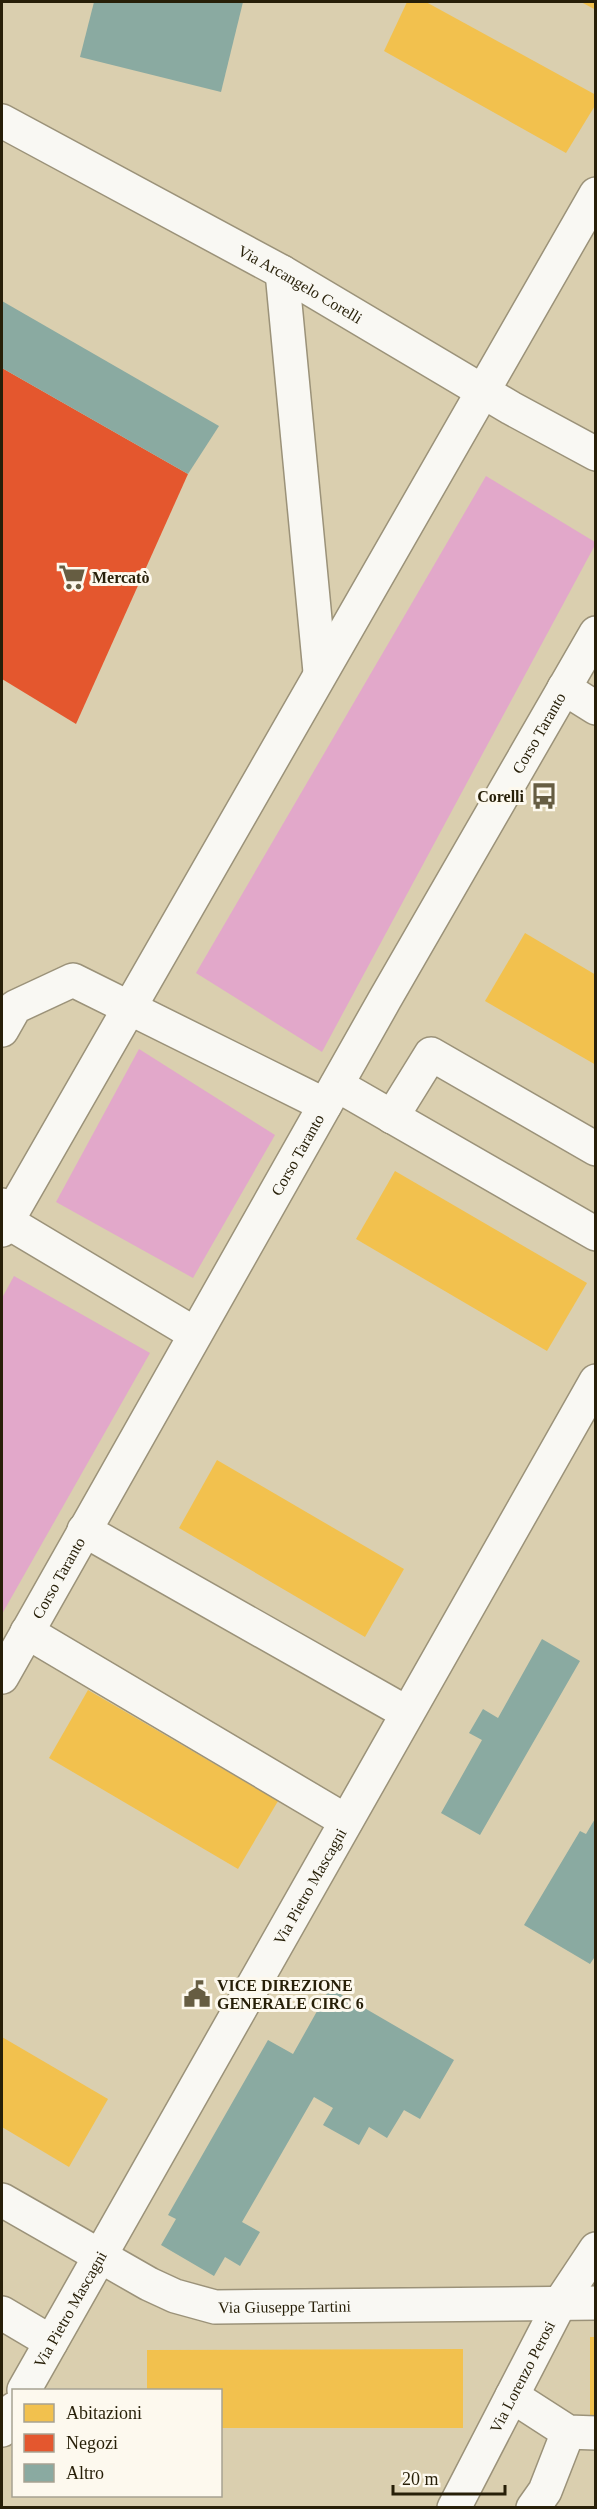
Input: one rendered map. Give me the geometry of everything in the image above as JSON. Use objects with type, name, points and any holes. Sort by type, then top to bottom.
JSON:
[{"type":"street","name":"Via Arcangelo Corelli","points":[[2,121],[282,272],[482,391],[596,454]]},
{"type":"street","points":[[195,1334],[3,1219],[596,194]]},
{"type":"street","points":[[282,272],[320,672]]},
{"type":"street","name":"Corso Taranto","points":[[2,1677],[195,1334],[596,633]]},
{"type":"street","points":[[564,688],[596,708]]},
{"type":"street","points":[[2,1030],[15,1007],[73,980],[331,1095],[392,1117],[596,1234]]},
{"type":"street","points":[[392,1117],[431,1054],[596,1149]]},
{"type":"street","name":"Via Pietro Mascagni","points":[[25,2389],[596,1381]]},
{"type":"street","points":[[84,1530],[407,1713]]},
{"type":"street","points":[[27,1632],[346,1821]]},
{"type":"street","name":"Via Giuseppe Tartini","points":[[2,2200],[175,2296],[215,2307],[596,2303]]},
{"type":"street","name":"Via Lorenzo Perosi","points":[[454,2508],[560,2303],[596,2249]]},
{"type":"street","points":[[2,2313],[51,2342]]},
{"type":"street","points":[[512,2396],[570,2428],[545,2490],[533,2508]]},
{"type":"street","points":[[2,2430],[12,2412]]},
{"type":"shaded area","points":[[486,476],[595,542],[595,545],[322,1052],[196,973]]},
{"type":"shaded area","points":[[139,1049],[275,1135],[193,1278],[56,1202]]},
{"type":"shaded area","points":[[14,1276],[150,1353],[2,1614],[2,1298]]},
{"type":"building: Abitazioni","points":[[407,2],[426,2],[596,95],[596,104],[566,153],[384,51]]},
{"type":"building: Abitazioni","points":[[581,2],[596,2],[596,10]]},
{"type":"building: Abitazioni","points":[[525,933],[596,975],[596,1065],[485,1001]]},
{"type":"building: Abitazioni","points":[[395,1171],[587,1283],[547,1351],[356,1239]]},
{"type":"building: Abitazioni","points":[[217,1460],[404,1569],[365,1637],[179,1528]]},
{"type":"building: Abitazioni","points":[[88,1690],[278,1801],[238,1869],[49,1758]]},
{"type":"building: Abitazioni","points":[[2,2037],[108,2099],[69,2167],[2,2127]]},
{"type":"building: Abitazioni","points":[[590,2337],[596,2337],[596,2415],[590,2415]]},
{"type":"building: Abitazioni","points":[[463,2349],[463,2428],[222,2428],[222,2389],[147,2389],[147,2350]]},
{"type":"building: Negozi","name":"Mercatò","points":[[2,368],[188,474],[76,724],[2,679]]},
{"type":"building: Altro","points":[[94,2],[243,2],[221,92],[80,57]]},
{"type":"building: Altro","points":[[2,301],[219,426],[188,474],[2,368]]},
{"type":"building: Altro","points":[[542,1639],[580,1661],[480,1835],[441,1813],[482,1740],[469,1733],[483,1709],[498,1718]]},
{"type":"building: Altro","points":[[596,1817],[596,1955],[590,1964],[524,1925],[580,1831],[586,1834]]},
{"type":"building: Altro","points":[[330,1988],[454,2060],[420,2119],[404,2110],[387,2138],[369,2127],[359,2145],[323,2125],[333,2108],[314,2097],[242,2222],[260,2232],[240,2266],[225,2257],[214,2276],[161,2245],[176,2219],[168,2215],[268,2040],[293,2054]]},
{"type":"place","name":"Mercatò","points":[[72,577]]},
{"type":"place","name":"Corelli","points":[[544,796]]},
{"type":"place","name":"VICE DIREZIONE GENERALE CIRC 6","points":[[197,1994]]}]
